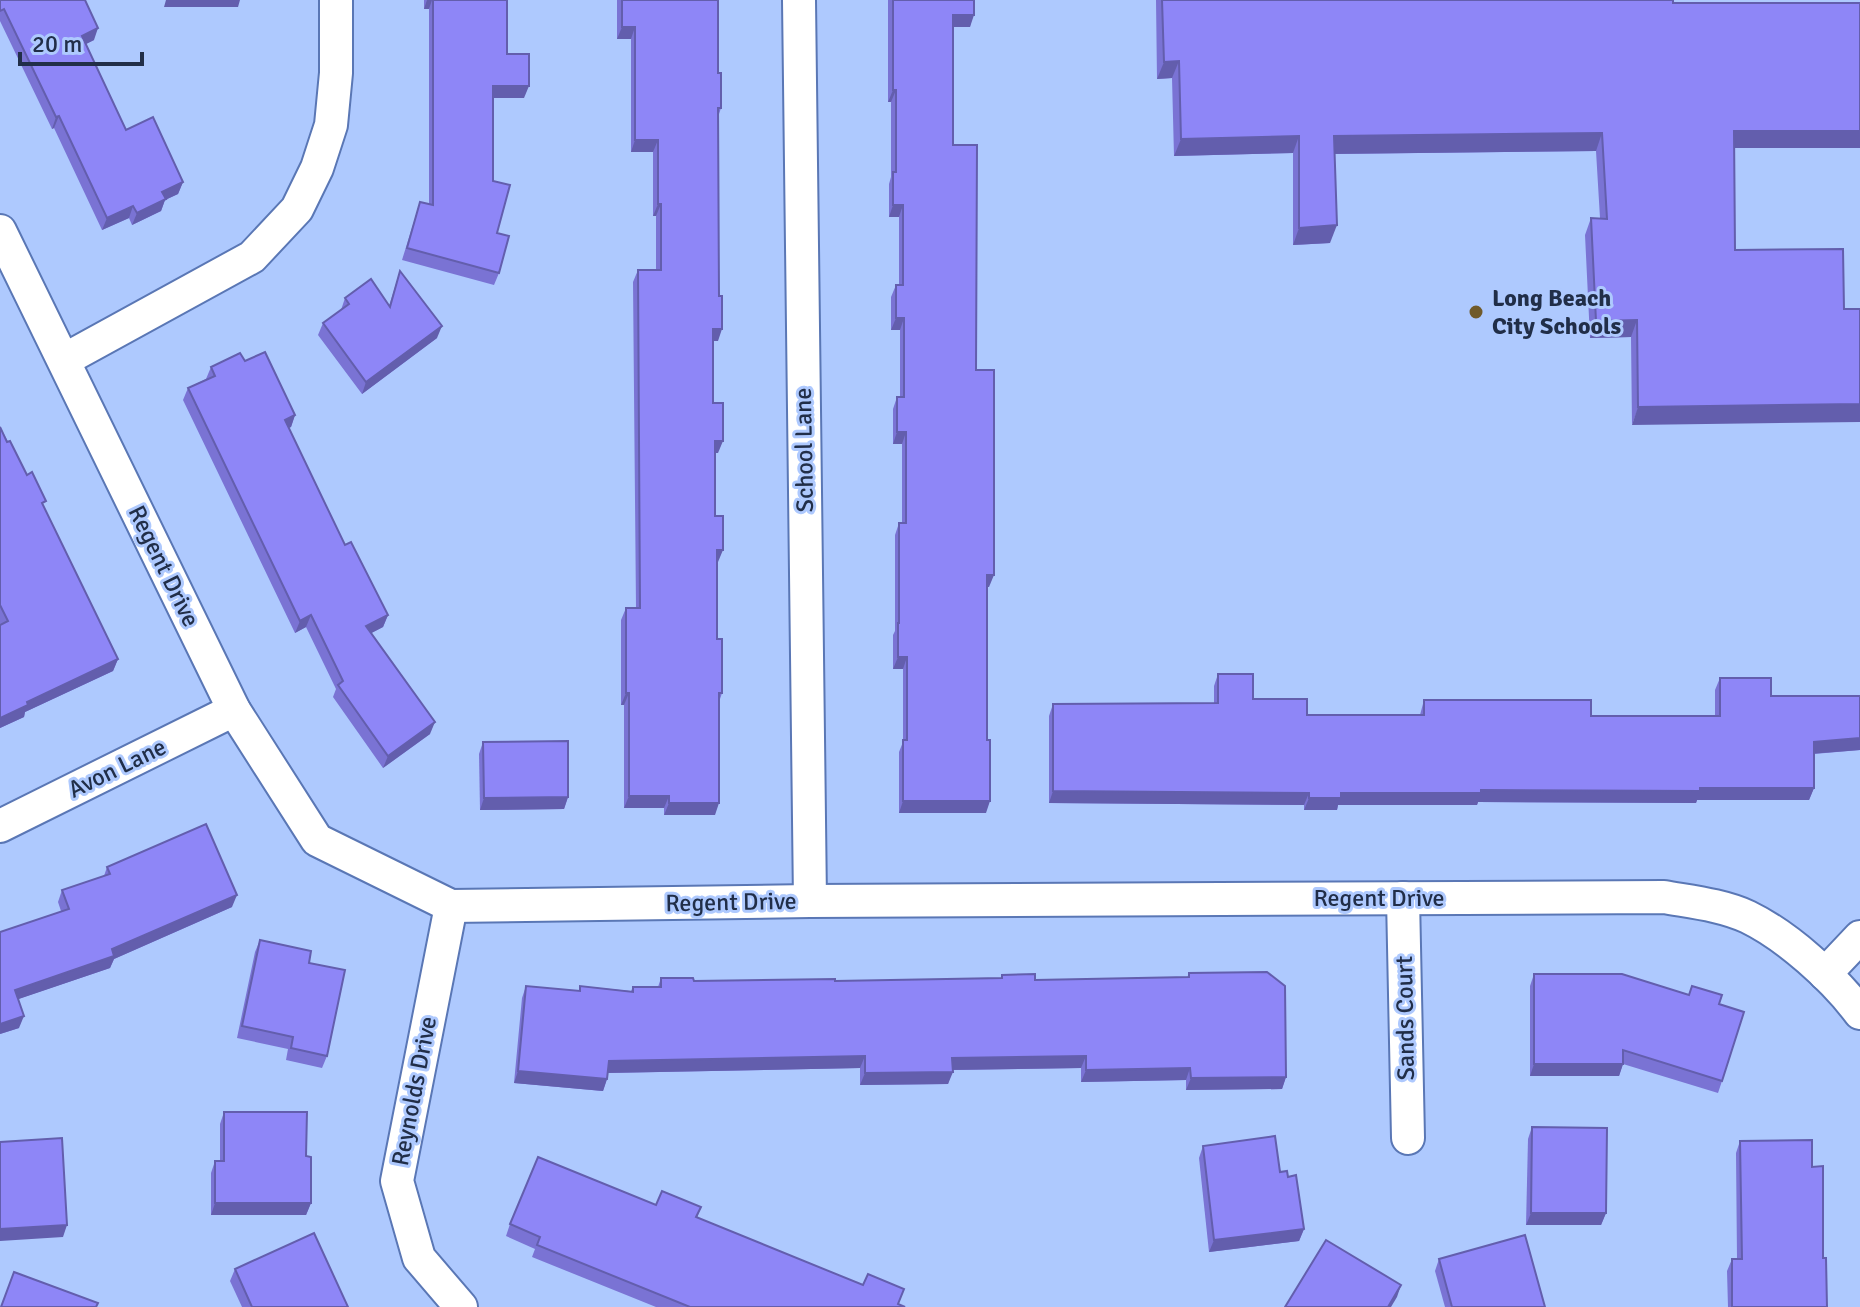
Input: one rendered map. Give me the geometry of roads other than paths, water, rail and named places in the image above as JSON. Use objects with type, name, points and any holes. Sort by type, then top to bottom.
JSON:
[{"type":"street","points":[[64,360],[252,257],[297,209],[317,168],[331,125],[336,73],[336,0]]},
{"type":"street","name":"School Lane","points":[[799,0],[810,901]]},
{"type":"street","name":"Regent Drive","points":[[0,231],[234,710],[317,840],[451,906],[1664,897],[1714,906],[1747,917],[1781,937],[1825,974],[1860,1013]]},
{"type":"street","name":"Avon Lane","points":[[0,826],[234,710]]},
{"type":"street","name":"Sands Court","points":[[1403,898],[1408,1138]]},
{"type":"street","name":"Reynolds Drive","points":[[451,906],[397,1181],[419,1258],[461,1307]]},
{"type":"street","points":[[1825,974],[1860,937]]},
{"type":"place","name":"Long Beach City Schools","points":[[1476,312]]}]
